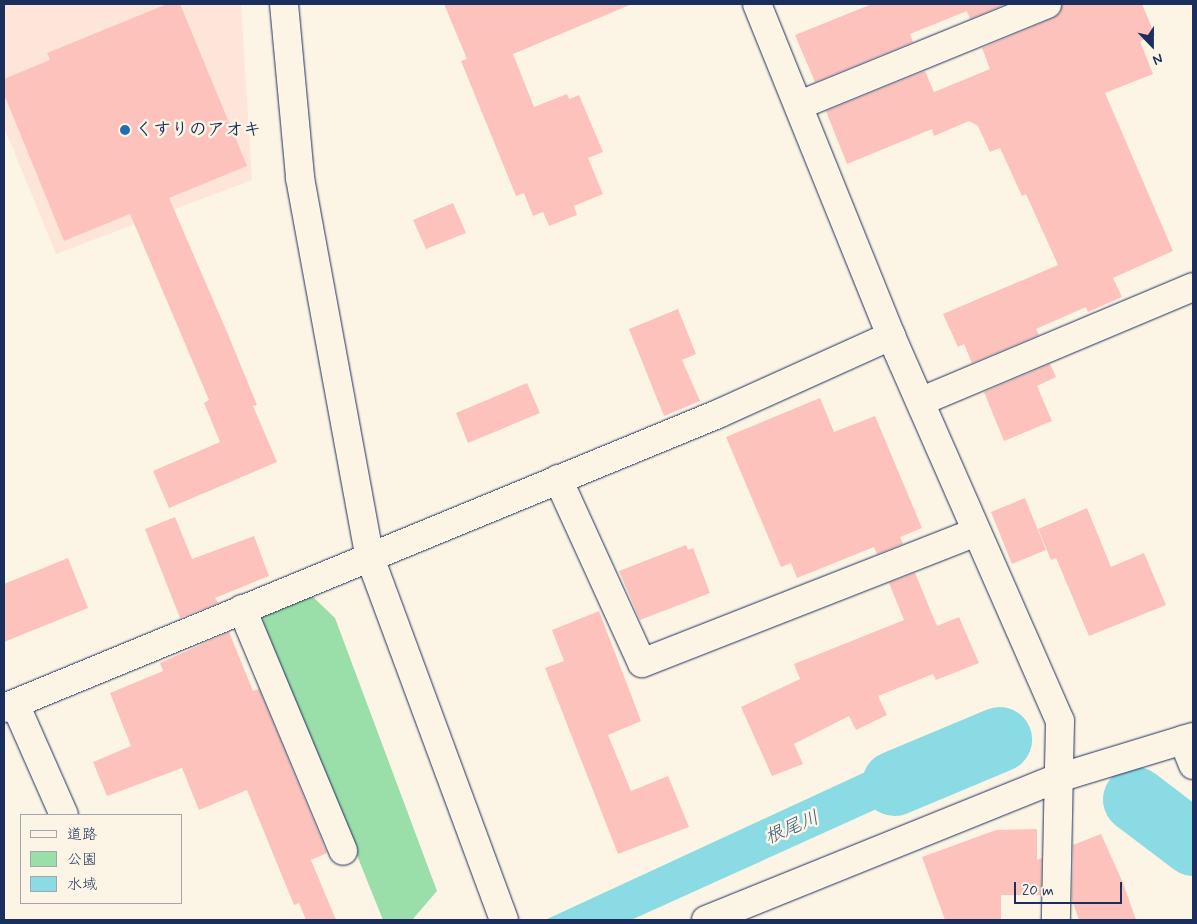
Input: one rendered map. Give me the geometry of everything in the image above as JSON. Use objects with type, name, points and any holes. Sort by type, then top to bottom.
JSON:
[{"type":"street","points":[[284,4],[300,178],[369,555],[504,920]]},
{"type":"street","points":[[757,4],[800,105],[891,336],[922,401],[976,532],[1060,721],[1056,920]]},
{"type":"street","points":[[800,105],[1047,4]]},
{"type":"street","points":[[922,401],[1193,287]]},
{"type":"street","points":[[64,814],[10,706],[369,555],[718,414],[891,336]]},
{"type":"street","points":[[558,479],[642,663],[976,532]]},
{"type":"street","points":[[242,609],[343,851]]},
{"type":"street","points":[[706,920],[1058,778],[1188,738],[1193,765]]},
{"type":"shaded area","name":"くすりのアオキ","points":[[4,4],[241,4],[252,180],[56,254],[4,127]]},
{"type":"green space","points":[[312,596],[335,618],[437,891],[412,920],[383,920],[261,617]]},
{"type":"water","points":[[967,725],[985,760],[631,920],[545,920]]},
{"type":"building","name":"くすりのアオキ","points":[[167,4],[180,4],[247,166],[169,198],[257,405],[253,406],[277,462],[169,508],[153,471],[220,442],[204,403],[209,400],[130,214],[64,241],[4,94],[4,79],[50,60],[47,53]]},
{"type":"building","points":[[444,4],[632,4],[513,54],[534,107],[567,94],[569,99],[579,95],[603,152],[588,158],[603,194],[574,206],[577,215],[549,226],[543,212],[533,216],[524,193],[516,196],[461,61],[467,59]]},
{"type":"building","points":[[872,4],[1006,4],[970,19],[967,11],[910,34],[913,42],[815,82],[795,35]]},
{"type":"building","points":[[1062,4],[1142,4],[1155,35],[1140,41],[1153,74],[1105,93],[1173,251],[1113,278],[1122,297],[1088,312],[1086,307],[1036,329],[1039,335],[972,363],[964,344],[958,347],[943,314],[1058,265],[1026,194],[1022,196],[1000,148],[990,152],[978,126],[969,121],[934,136],[932,129],[847,164],[826,111],[925,71],[934,92],[990,69],[982,48],[1053,18],[1060,13]]},
{"type":"building","points":[[453,203],[466,233],[426,249],[413,220]]},
{"type":"building","points":[[678,309],[696,354],[682,360],[700,401],[664,416],[629,329]]},
{"type":"building","points":[[1050,364],[1056,377],[1037,386],[1052,421],[1004,441],[984,392]]},
{"type":"building","points":[[527,383],[540,413],[468,443],[456,413]]},
{"type":"building","points":[[820,398],[834,432],[875,416],[922,528],[900,537],[903,544],[877,554],[874,547],[797,578],[791,563],[781,567],[726,437]]},
{"type":"building","points":[[1025,498],[1046,550],[1012,564],[991,512]]},
{"type":"building","points":[[1087,508],[1111,567],[1144,553],[1166,605],[1089,636],[1056,558],[1051,560],[1038,529]]},
{"type":"building","points":[[175,517],[192,559],[254,536],[269,576],[215,598],[218,603],[180,618],[145,529]]},
{"type":"building","points":[[686,545],[688,550],[693,548],[710,593],[640,620],[619,571]]},
{"type":"building","points":[[68,558],[88,608],[4,642],[4,584]]},
{"type":"building","points":[[915,573],[937,626],[959,617],[979,663],[936,680],[933,674],[878,696],[887,715],[856,730],[849,716],[794,744],[803,764],[772,776],[741,707],[800,679],[794,664],[904,620],[889,583]]},
{"type":"building","points":[[599,611],[641,721],[608,735],[631,791],[668,776],[689,827],[618,854],[545,668],[564,661],[552,630]]},
{"type":"building","points":[[229,632],[253,691],[259,689],[327,853],[311,860],[336,920],[306,920],[299,903],[294,905],[247,790],[199,810],[182,768],[107,796],[93,762],[131,746],[110,693],[163,671],[160,663]]},
{"type":"building","points":[[1037,829],[1037,860],[1042,858],[1041,895],[1001,895],[1001,920],[945,920],[922,857],[996,830]]},
{"type":"building","points":[[1101,834],[1123,883],[1136,920],[1079,920],[1072,900],[1073,845]]},
{"type":"waterway","name":"根尾川","points":[[894,783],[999,739]]},
{"type":"waterway","name":"根尾川","points":[[1135,799],[1193,843]]},
{"type":"place","name":"くすりのアオキ","points":[[125,130]]}]
